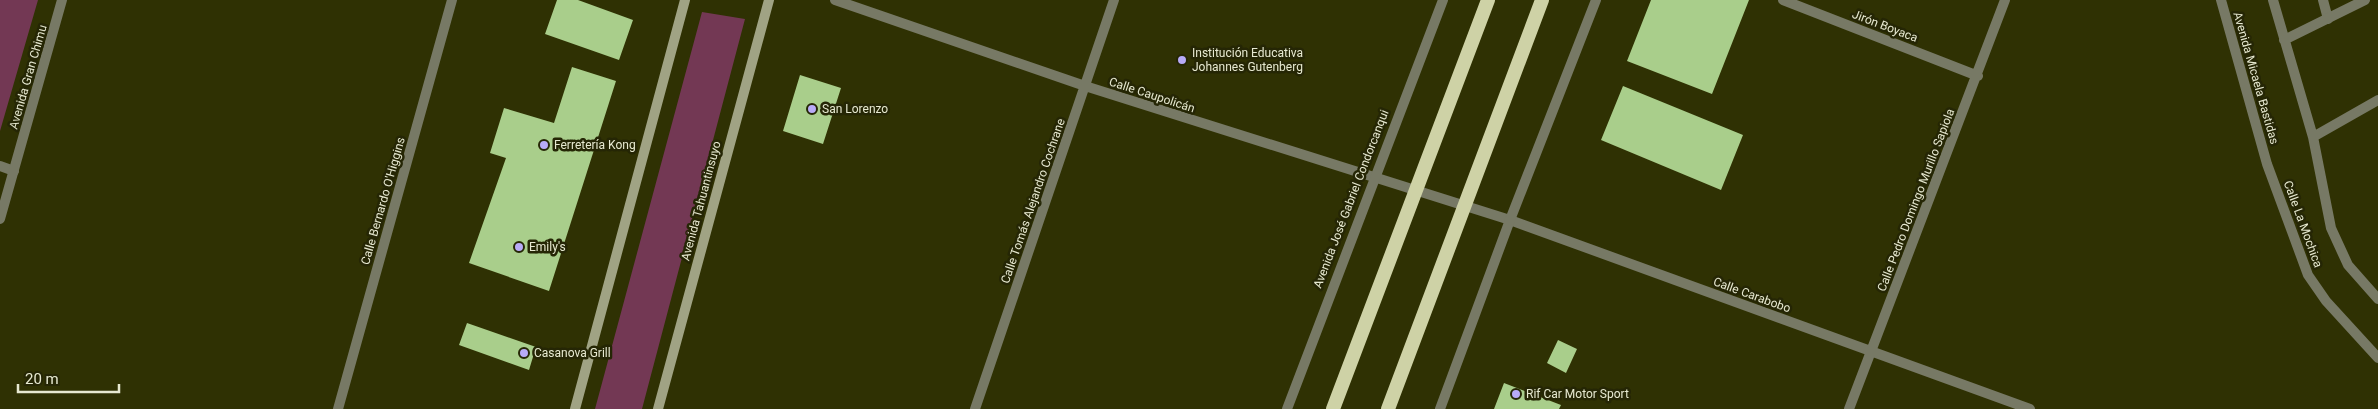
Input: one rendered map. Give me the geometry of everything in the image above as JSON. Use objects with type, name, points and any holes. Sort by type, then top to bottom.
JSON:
[{"type":"highway","points":[[1333,409],[1488,0]]},
{"type":"highway","points":[[1388,409],[1542,0]]},
{"type":"main road","points":[[575,409],[685,0]]},
{"type":"main road","name":"Avenida Tahuantinsuyo","points":[[658,409],[769,0]]},
{"type":"street","name":"Avenida Gran Chimu","points":[[0,219],[62,0]]},
{"type":"street","name":"Calle Bernardo O'Higgins","points":[[338,409],[452,0]]},
{"type":"street","name":"Calle Caupolicán","points":[[835,0],[1085,86],[1465,206]]},
{"type":"street","name":"Calle Tomás Alejandro Cochrane","points":[[975,409],[1114,0]]},
{"type":"street","name":"Avenida José Gabriel Condorcanqui","points":[[1286,409],[1443,0]]},
{"type":"street","points":[[1440,409],[1510,220],[1596,0]]},
{"type":"street","name":"Jirón Boyaca","points":[[1783,0],[1978,76]]},
{"type":"street","name":"Calle Pedro Domingo Murillo Sapiola","points":[[1850,409],[1978,76],[2004,0]]},
{"type":"street","name":"Avenida Micaela Bastidas","points":[[2221,0],[2267,164]]},
{"type":"street","points":[[2273,0],[2313,137],[2378,100]]},
{"type":"street","points":[[2323,0],[2328,19]]},
{"type":"street","points":[[2284,40],[2365,0]]},
{"type":"street","name":"Calle La Mochica","points":[[2313,137],[2331,228],[2348,265],[2378,299]]},
{"type":"street","name":"Calle La Mochica","points":[[2267,164],[2308,275],[2326,300],[2378,358]]},
{"type":"street","points":[[0,166],[14,171]]},
{"type":"street","name":"Calle Carabobo","points":[[1465,206],[1510,220],[2030,409]]},
{"type":"shaded area","points":[[0,0],[38,0],[0,131]]},
{"type":"shaded area","points":[[702,12],[745,19],[642,409],[595,409]]},
{"type":"building","points":[[557,0],[578,0],[633,20],[619,60],[545,34]]},
{"type":"building","points":[[1651,0],[1749,0],[1712,94],[1627,61]]},
{"type":"building","points":[[572,67],[616,81],[549,291],[469,263],[506,158],[490,153],[504,108],[554,123]]},
{"type":"building","name":"San Lorenzo","points":[[800,75],[841,88],[823,144],[783,131]]},
{"type":"building","points":[[1623,86],[1743,135],[1721,190],[1601,140]]},
{"type":"building","points":[[467,323],[536,347],[529,370],[459,345]]},
{"type":"building","points":[[1558,340],[1577,349],[1566,373],[1547,363]]},
{"type":"building","name":"Rif Car Motor Sport","points":[[1504,383],[1561,405],[1559,409],[1494,409]]},
{"type":"place","name":"Institución Educativa Johannes Gutenberg","points":[[1182,60]]},
{"type":"place","name":"San Lorenzo","points":[[812,109]]},
{"type":"place","name":"Ferretería Kong","points":[[544,145]]},
{"type":"place","name":"Emily's","points":[[519,247]]},
{"type":"place","name":"Casanova Grill","points":[[524,353]]},
{"type":"place","name":"Rif Car Motor Sport","points":[[1516,394]]}]
